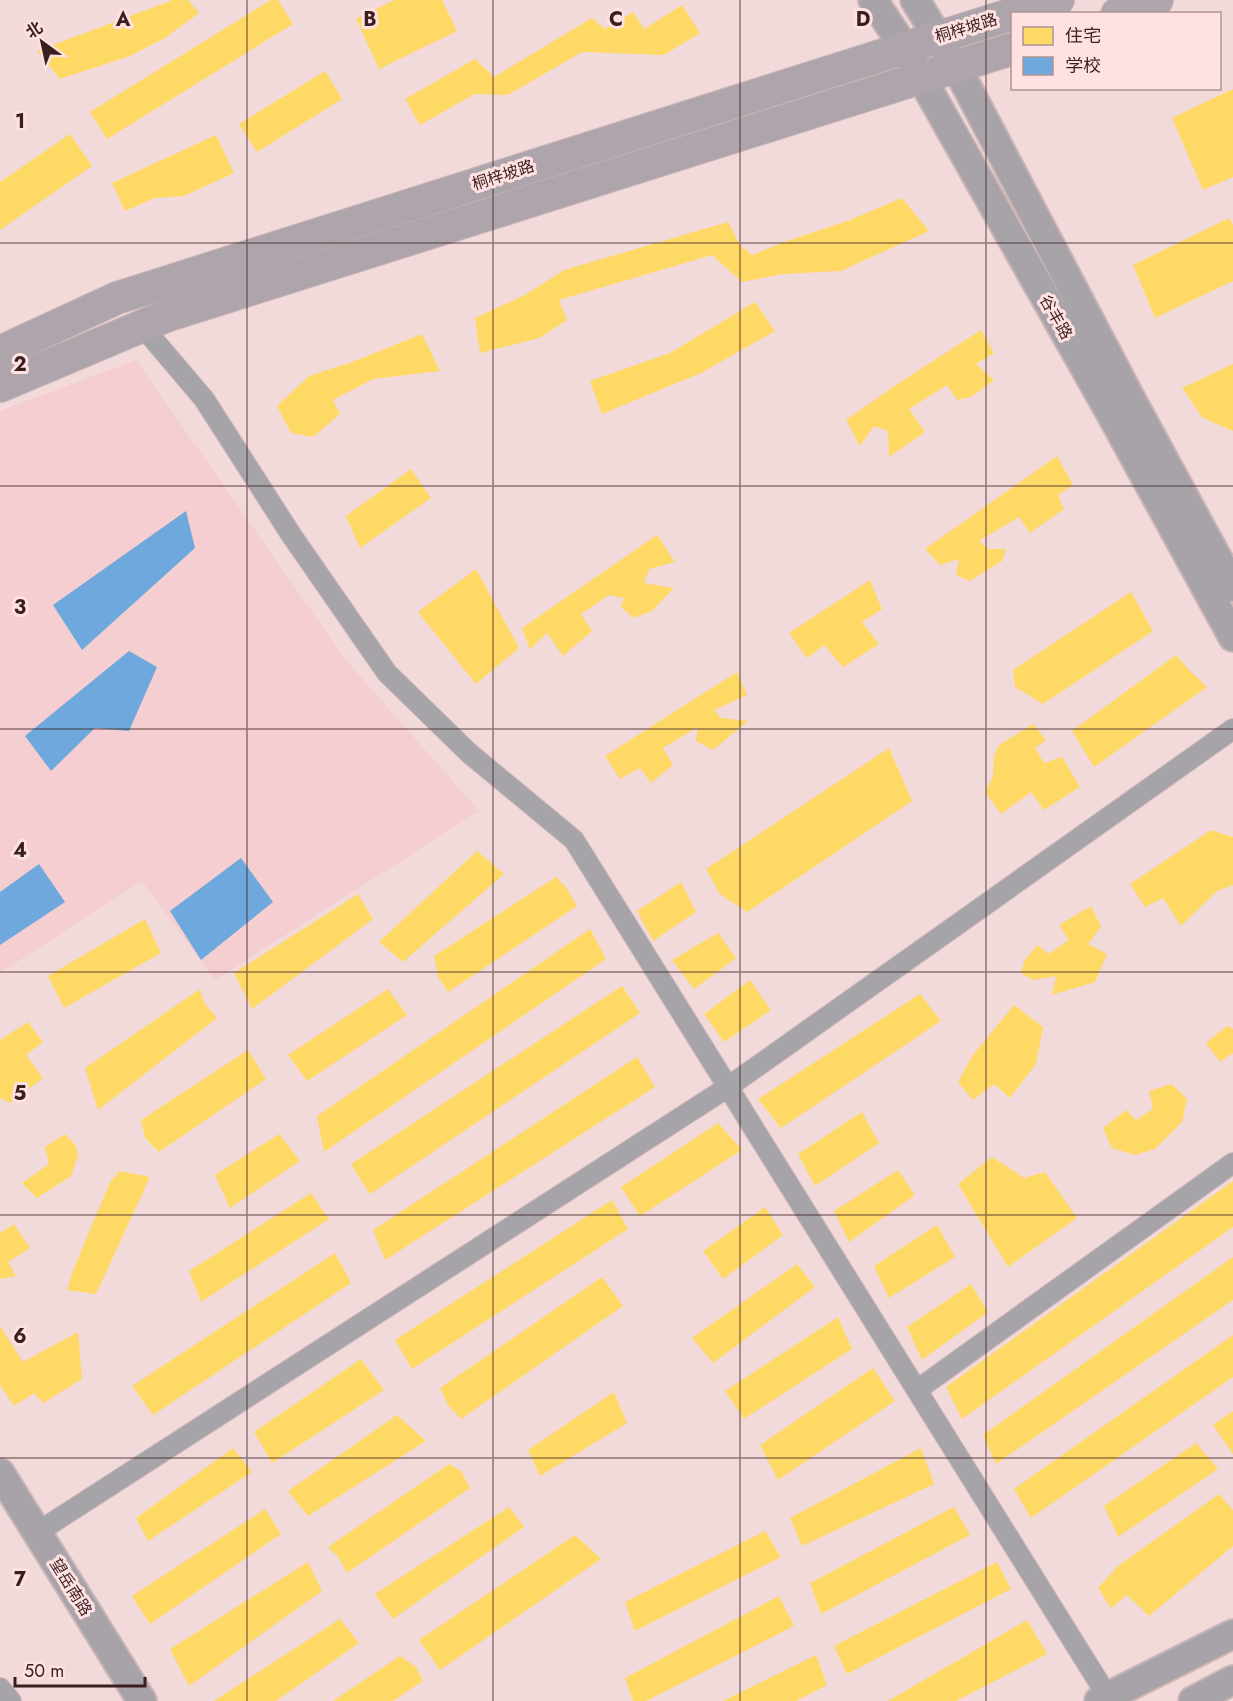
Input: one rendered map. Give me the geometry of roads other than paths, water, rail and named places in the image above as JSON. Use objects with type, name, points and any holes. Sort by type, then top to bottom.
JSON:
[{"type":"main road","name":"桐梓坡路","points":[[1019,12],[1058,0]]},
{"type":"main road","points":[[1123,12],[1157,0]]},
{"type":"main road","name":"桐梓坡路","points":[[0,352],[117,298],[1011,15]]},
{"type":"main road","name":"桐梓坡路","points":[[0,386],[166,316],[1011,49]]},
{"type":"street","name":"谷丰路","points":[[873,0],[904,47],[1111,414],[1233,637]]},
{"type":"street","name":"谷丰路","points":[[915,0],[957,68],[1132,403],[1233,587]]},
{"type":"street","points":[[142,326],[204,399],[291,536],[387,673],[469,753],[574,840],[917,1390],[1103,1699],[1233,1634]]},
{"type":"street","points":[[38,1532],[728,1088],[1233,729]]},
{"type":"street","points":[[917,1390],[1233,1163]]},
{"type":"street","name":"望岳南路","points":[[0,1473],[142,1701]]},
{"type":"street","points":[[1193,1701],[1233,1680]]},
{"type":"street","points":[[0,1688],[11,1701]]}]
